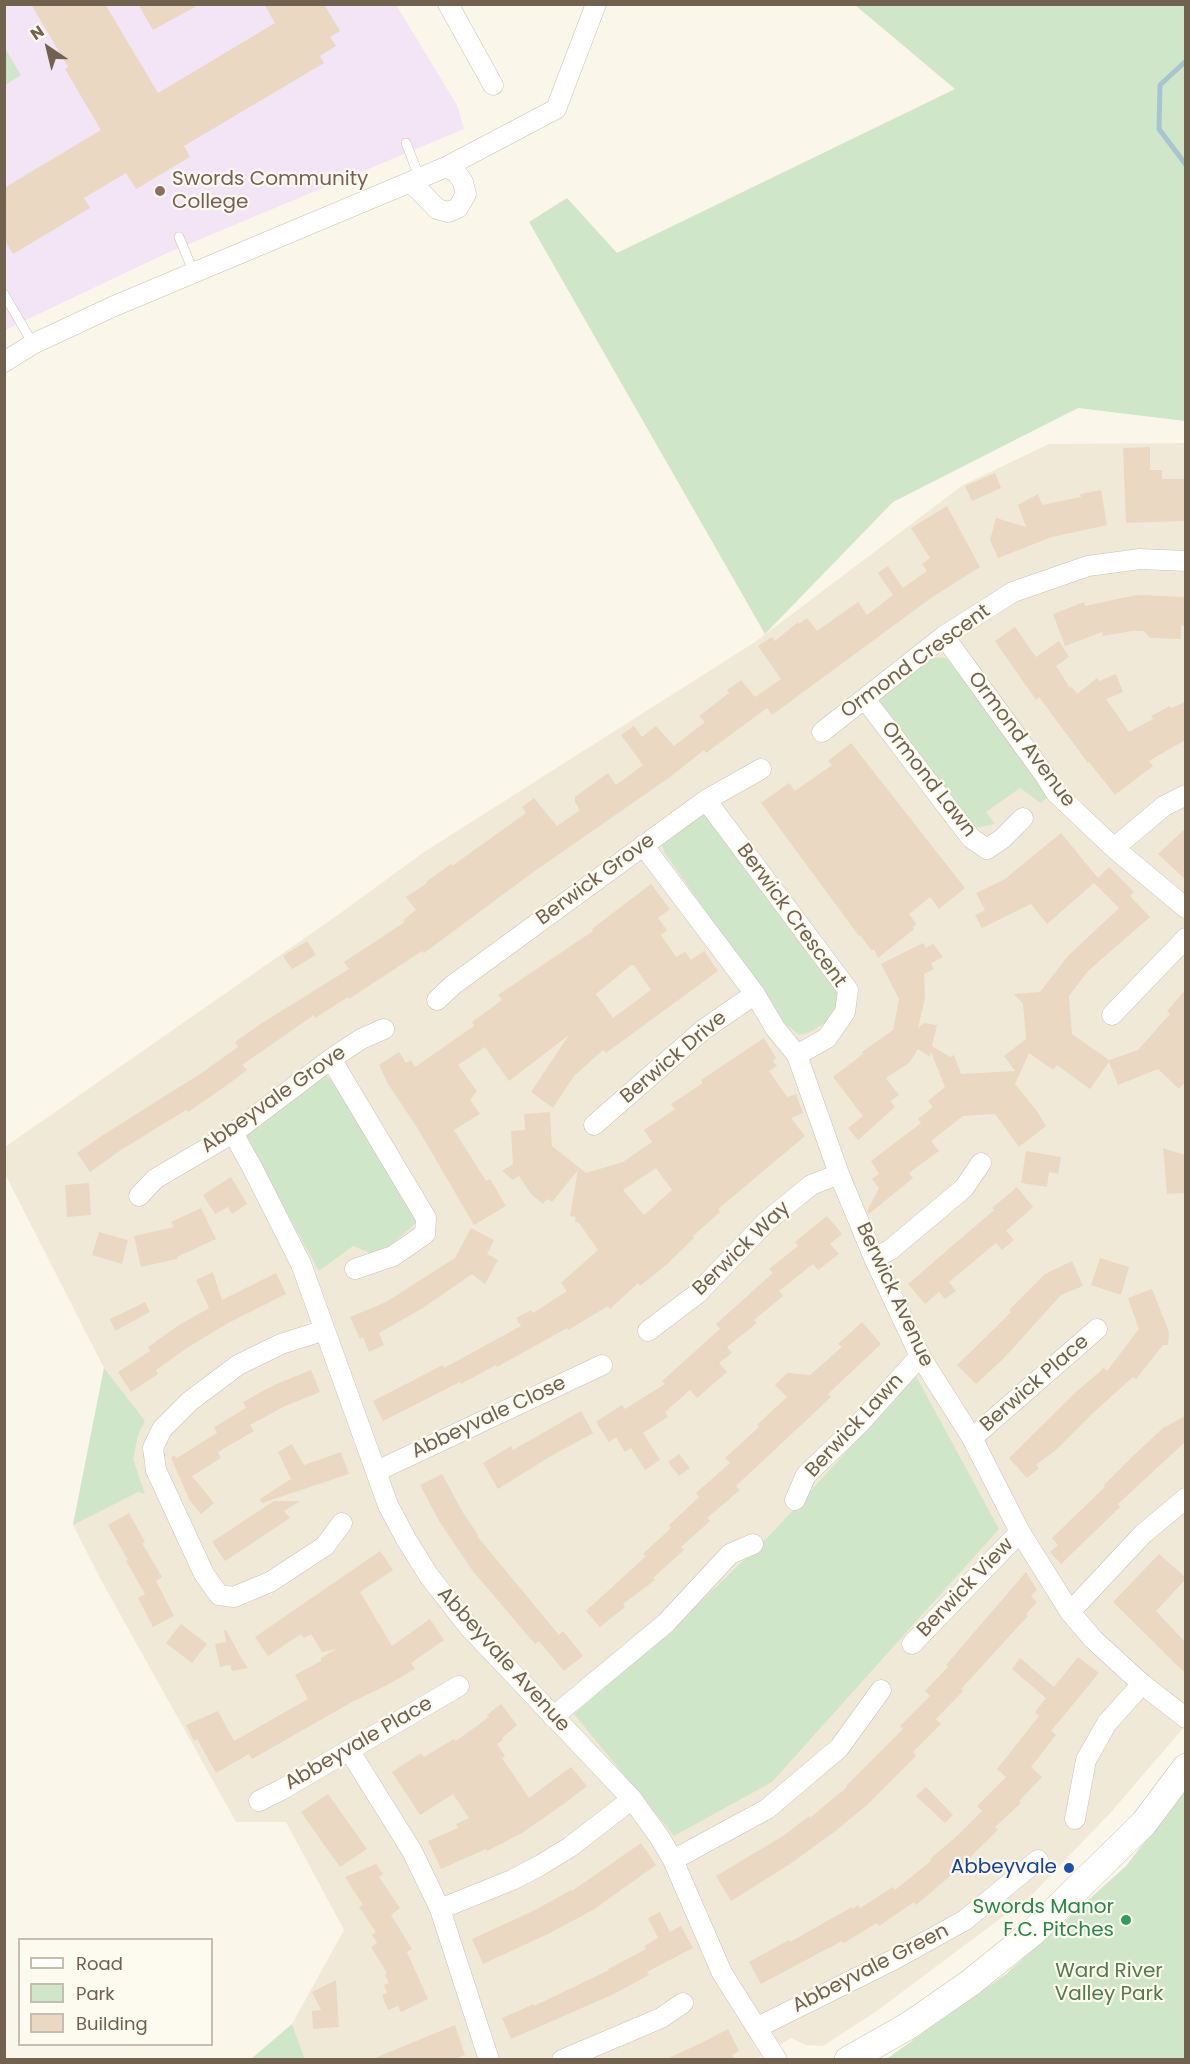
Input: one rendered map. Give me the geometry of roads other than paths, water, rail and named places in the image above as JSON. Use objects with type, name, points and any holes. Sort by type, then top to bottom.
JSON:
[{"type":"street","points":[[448,4],[493,85]]},
{"type":"street","points":[[4,362],[33,344],[112,307],[446,167],[556,109],[596,4]]},
{"type":"street","points":[[415,181],[419,190],[436,209],[448,212],[458,208],[466,194],[463,182],[456,171],[446,167]]},
{"type":"street","name":"Ormond Crescent","points":[[822,732],[944,636],[1013,592],[1088,566],[1140,559],[1185,561]]},
{"type":"street","name":"Ormond Avenue","points":[[944,636],[1056,793],[1114,849],[1185,908]]},
{"type":"street","name":"Ormond Lawn","points":[[865,699],[971,838],[987,849],[1002,839],[1023,818]]},
{"type":"street","name":"Berwick Grove","points":[[437,1000],[453,985],[706,800],[761,769]]},
{"type":"street","points":[[1114,849],[1164,806],[1185,795]]},
{"type":"street","name":"Berwick Crescent","points":[[706,800],[848,990],[845,1012],[827,1038],[797,1055]]},
{"type":"street","name":"Berwick Avenue","points":[[643,845],[755,994],[775,1028],[797,1055],[839,1174],[874,1258],[920,1356],[972,1438],[1020,1532],[1070,1612],[1093,1639],[1142,1684],[1185,1718]]},
{"type":"street","points":[[1112,1015],[1185,938]]},
{"type":"street","name":"Berwick Drive","points":[[594,1125],[703,1030],[755,994]]},
{"type":"street","name":"Abbeyvale Grove","points":[[139,1196],[155,1179],[232,1133],[331,1059],[361,1039],[384,1029]]},
{"type":"street","points":[[331,1059],[426,1218],[426,1234],[393,1256],[355,1269]]},
{"type":"street","name":"Abbeyvale Avenue","points":[[232,1133],[253,1169],[301,1264],[388,1505],[406,1539],[429,1576],[469,1627],[632,1799],[673,1860],[722,1973],[777,2060]]},
{"type":"street","points":[[874,1258],[890,1250],[964,1188],[981,1163]]},
{"type":"street","name":"Berwick Way","points":[[648,1331],[697,1294],[766,1222],[811,1185],[839,1174]]},
{"type":"street","name":"Berwick Place","points":[[972,1438],[1097,1329]]},
{"type":"street","points":[[325,1330],[281,1344],[238,1365],[190,1401],[162,1429],[153,1448],[156,1470],[204,1574],[219,1595],[234,1597],[270,1582],[325,1546],[342,1523]]},
{"type":"street","name":"Berwick Lawn","points":[[795,1500],[807,1475],[859,1424],[920,1356]]},
{"type":"street","name":"Abbeyvale Close","points":[[377,1471],[602,1365]]},
{"type":"street","points":[[1070,1612],[1143,1534],[1185,1498]]},
{"type":"street","name":"Berwick View","points":[[912,1644],[1020,1532]]},
{"type":"street","points":[[554,1717],[666,1623],[730,1554],[753,1544]]},
{"type":"street","points":[[1075,1819],[1086,1760],[1107,1723],[1142,1684]]},
{"type":"street","name":"Abbeyvale Place","points":[[259,1801],[459,1686]]},
{"type":"street","points":[[673,1860],[767,1809],[839,1748],[881,1690]]},
{"type":"street","points":[[349,1750],[412,1851],[440,1909],[489,2060]]},
{"type":"street","points":[[848,2060],[908,2026],[970,1983],[1032,1933],[1144,1822],[1185,1767]]},
{"type":"street","points":[[440,1909],[512,1880],[539,1866],[570,1846],[632,1799]]},
{"type":"street","name":"Abbeyvale Green","points":[[758,2027],[893,1960],[965,1920],[1038,1860]]},
{"type":"street","points":[[562,2060],[660,2018],[684,2003]]},
{"type":"lane","points":[[406,143],[415,181]]},
{"type":"lane","points":[[179,237],[194,273]]},
{"type":"lane","points":[[4,294],[33,344]]},
{"type":"waterway","points":[[1186,61],[1160,85],[1159,129],[1186,165]]},
{"type":"place","name":"Swords Community College","points":[[160,191]]},
{"type":"place","name":"Abbeyvale","points":[[1069,1868]]},
{"type":"place","name":"Swords Manor F.C. Pitches","points":[[1126,1920]]},
{"type":"park label","name":"Ward River Valley Park","points":[[1109,1984]]}]
